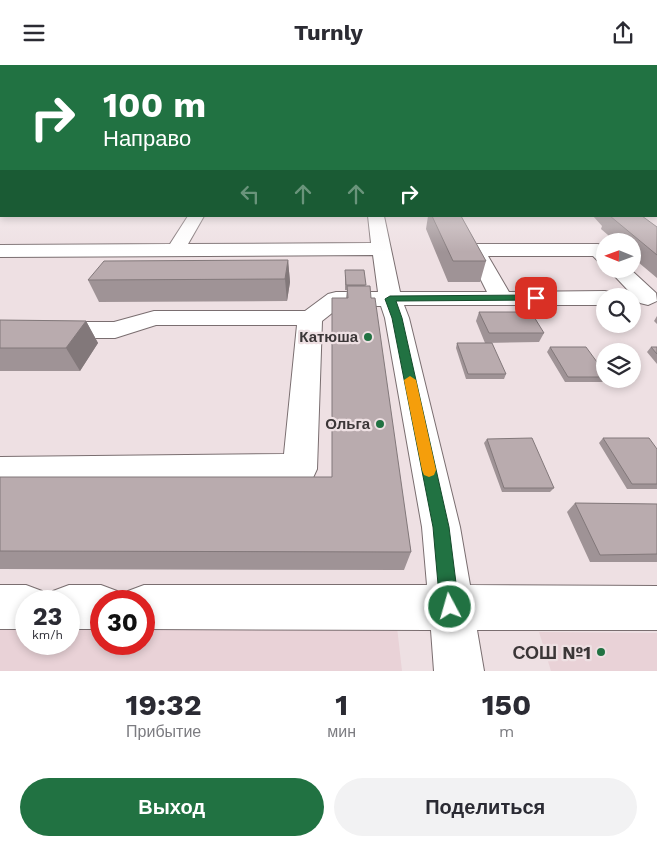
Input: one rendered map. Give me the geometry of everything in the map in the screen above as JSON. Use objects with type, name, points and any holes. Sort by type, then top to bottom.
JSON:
[{"type":"street","points":[[175,251],[195,217]]},
{"type":"street","points":[[376,217],[390,299],[397,318],[441,527],[459,671]]},
{"type":"street","points":[[0,251],[382,249]]},
{"type":"street","points":[[502,298],[475,250],[596,250]]},
{"type":"street","points":[[627,278],[646,298]]},
{"type":"street","points":[[0,330],[115,329],[154,318],[310,317],[336,299],[596,298]]},
{"type":"street","points":[[0,473],[300,469],[310,317]]},
{"type":"street","points":[[0,607],[15,607]]},
{"type":"street","points":[[155,607],[657,608]]},
{"type":"shaded area","points":[[0,627],[15,627],[15,655],[80,655],[80,627],[90,627],[90,655],[155,655],[155,627],[397,627],[402,671],[0,671]]},
{"type":"shaded area","name":"СОШ №1","points":[[539,632],[657,633],[657,671],[551,671]]},
{"type":"building","points":[[432,217],[462,217],[486,261],[453,261]]},
{"type":"building","points":[[611,217],[643,217],[657,227],[657,255],[641,242],[641,233],[630,233]]},
{"type":"building","points":[[288,260],[285,279],[88,280],[104,261]]},
{"type":"building","points":[[345,270],[364,270],[366,285],[346,285]]},
{"type":"building","points":[[347,286],[370,286],[371,298],[375,298],[411,552],[0,551],[0,477],[332,477],[332,298],[348,298]]},
{"type":"building","points":[[479,312],[531,312],[544,333],[489,333]]},
{"type":"building","points":[[0,320],[86,321],[66,348],[0,348]]},
{"type":"building","points":[[457,343],[492,343],[506,374],[468,374]]},
{"type":"building","points":[[550,347],[586,347],[596,361],[596,377],[568,377]]},
{"type":"building","points":[[651,347],[657,347],[657,354]]},
{"type":"building","points":[[532,438],[554,488],[504,488],[487,439]]},
{"type":"building","points":[[603,438],[649,438],[657,449],[657,484],[632,484]]},
{"type":"building","points":[[575,503],[657,504],[657,554],[600,555]]},
{"type":"slow traffic","points":[[410,380],[429,470]]},
{"type":"place","name":"Катюша","points":[[368,337]]},
{"type":"place","name":"Ольга","points":[[380,424]]},
{"type":"place","name":"СОШ №1","points":[[601,652]]},
{"type":"route","points":[[450,607],[441,527],[397,318],[390,299],[536,298]]}]
